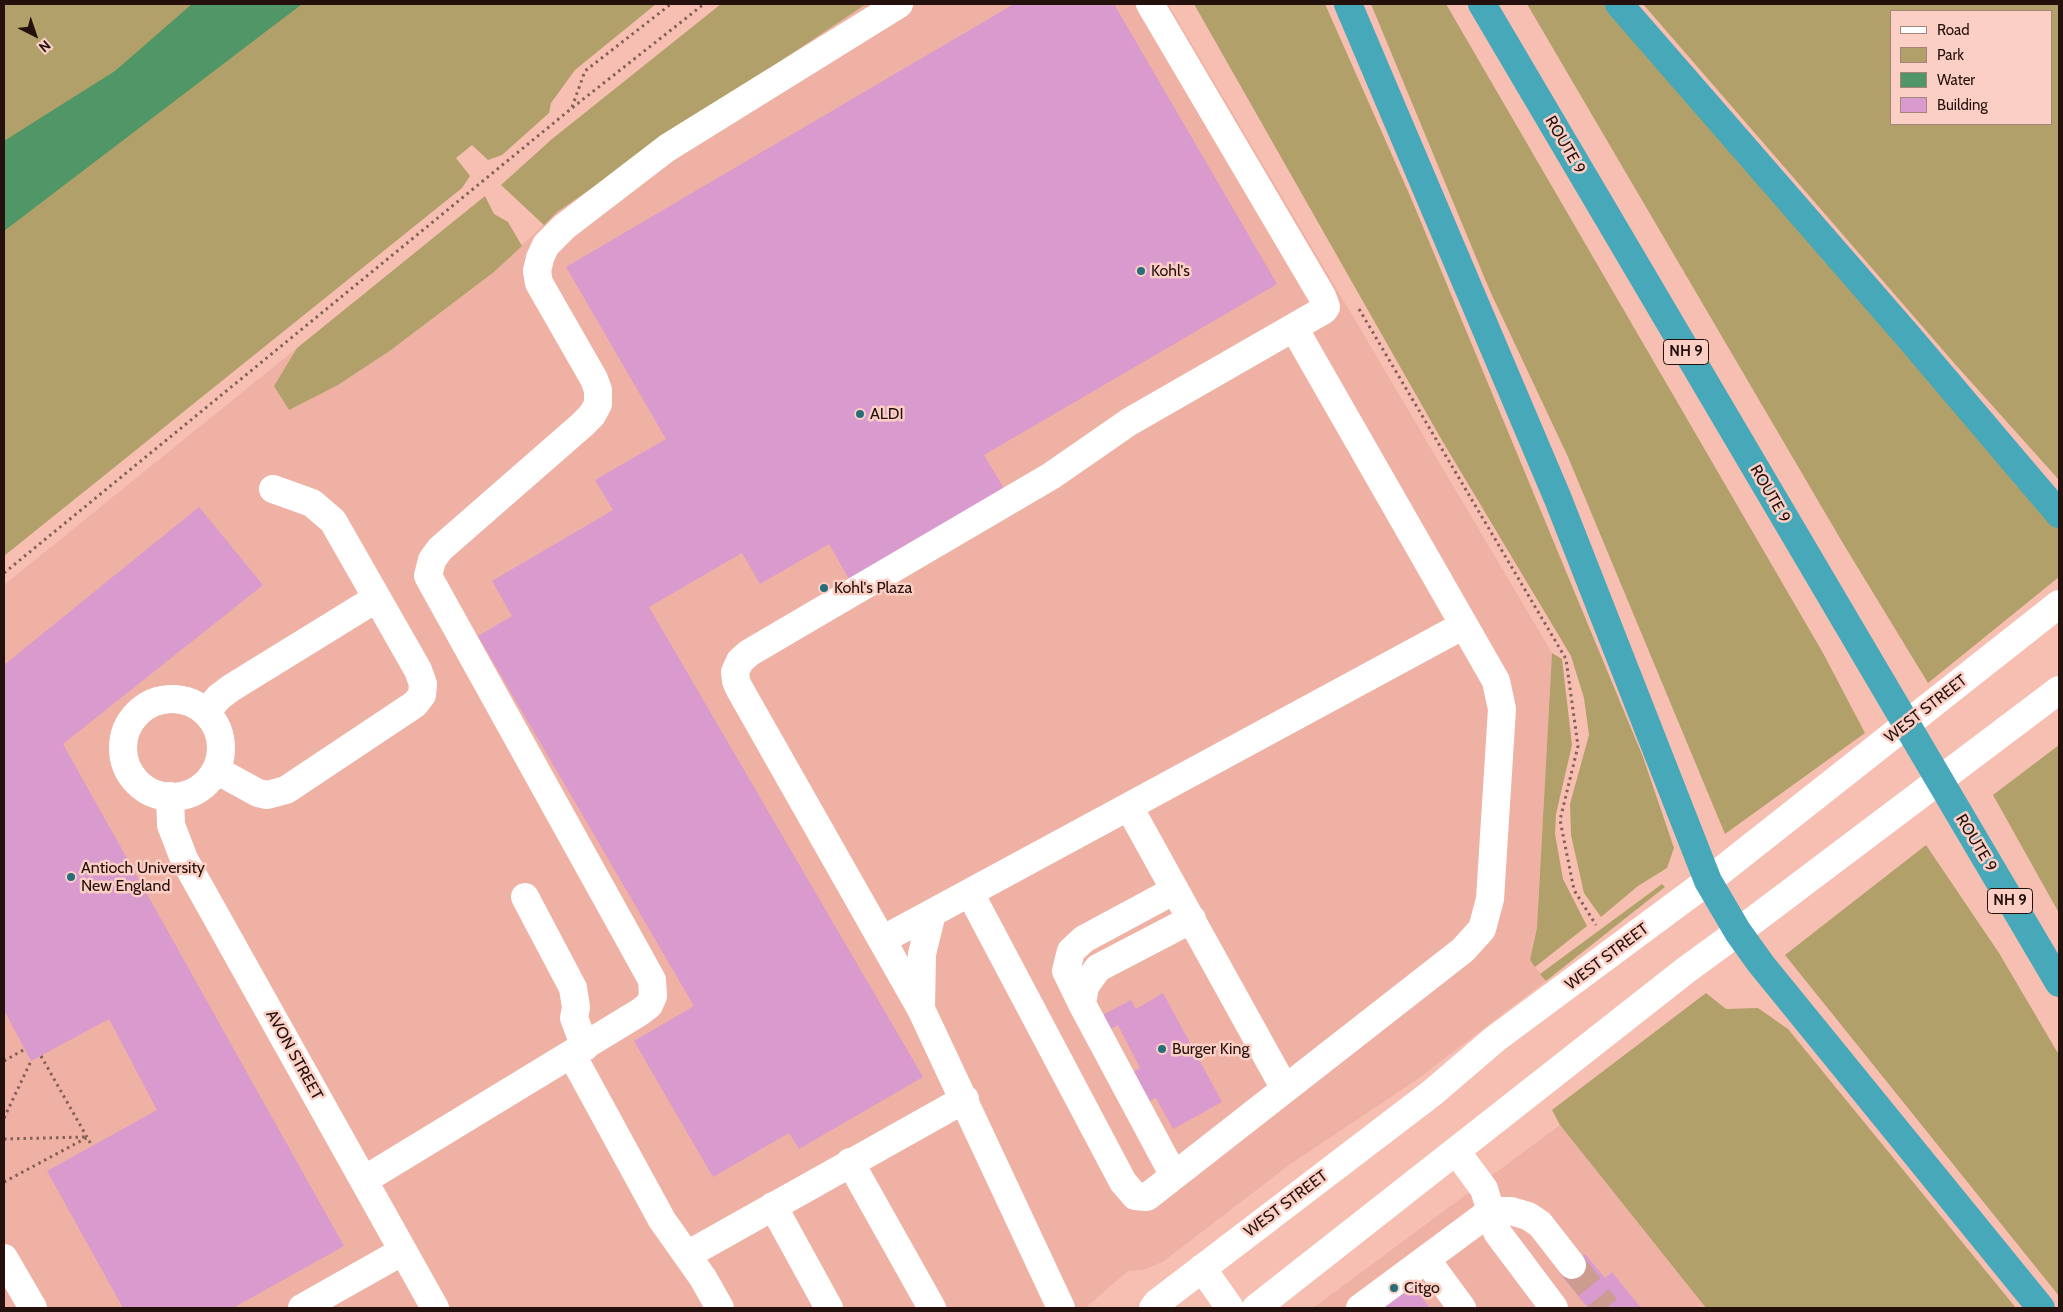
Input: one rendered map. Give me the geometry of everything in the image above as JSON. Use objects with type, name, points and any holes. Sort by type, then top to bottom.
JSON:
[{"type":"highway","points":[[1348,4],[1558,499],[1708,881],[1738,932],[1761,964],[2042,1308]]},
{"type":"highway","name":"ROUTE 9","points":[[1482,4],[1890,700],[2059,983]]},
{"type":"highway","points":[[1619,4],[1907,335],[2059,514]]},
{"type":"street","points":[[364,1180],[579,1051],[649,1005],[653,996],[652,980],[428,576],[432,560],[440,549],[573,434],[592,415],[598,404],[598,390],[594,379],[540,283],[537,271],[546,245],[564,227],[667,148],[899,4]]},
{"type":"street","points":[[1061,1308],[921,1009],[739,688],[736,681],[736,672],[740,661],[749,653],[1051,476],[1129,422],[1324,310],[1324,300],[1150,4]]},
{"type":"street","points":[[970,893],[1123,1182],[1135,1196],[1147,1197],[1463,950],[1482,929],[1490,899],[1502,709],[1496,681],[1294,328]]},
{"type":"street","points":[[216,770],[258,793],[276,793],[286,790],[415,704],[422,695],[423,684],[418,670],[333,521],[312,503],[273,489]]},
{"type":"street","points":[[206,712],[219,697],[231,688],[377,598]]},
{"type":"street","name":"WEST STREET","points":[[1153,1308],[1157,1302],[1432,1093],[1495,1039],[1708,881],[2059,604]]},
{"type":"street","points":[[882,940],[1464,625]]},
{"type":"street","points":[[1256,1308],[1678,976],[2059,690]]},
{"type":"street","points":[[163,699],[186,700],[206,712],[216,724],[221,739],[221,755],[216,770],[207,782],[194,792],[178,797],[162,796],[145,789],[133,778],[125,763],[123,746],[126,730],[135,715],[148,704],[163,699]]},
{"type":"street","name":"AVON STREET","points":[[170,796],[171,825],[184,860],[436,1308]]},
{"type":"street","points":[[1129,807],[1285,1089]]},
{"type":"street","points":[[1174,1176],[1082,1004],[1066,970],[1071,951],[1084,939],[1175,890]]},
{"type":"street","points":[[525,897],[572,988],[576,1002],[574,1018],[579,1051],[662,1220],[687,1255],[720,1308]]},
{"type":"street","points":[[921,1009],[922,954],[932,913]]},
{"type":"street","points":[[1082,1004],[1085,986],[1098,968],[1192,920]]},
{"type":"street","points":[[687,1255],[964,1098]]},
{"type":"street","points":[[1456,1151],[1484,1188],[1497,1232],[1554,1308]]},
{"type":"street","points":[[850,1162],[932,1308]]},
{"type":"street","points":[[774,1206],[829,1308]]},
{"type":"street","points":[[1360,1308],[1491,1211],[1511,1211],[1528,1216],[1540,1224],[1572,1265]]},
{"type":"street","points":[[302,1308],[403,1251]]},
{"type":"street","points":[[4,1258],[11,1287],[33,1308]]},
{"type":"street","points":[[1426,1259],[1462,1308]]},
{"type":"street","points":[[1202,1268],[1230,1308]]},
{"type":"path","points":[[572,108],[585,72],[671,4]]},
{"type":"path","points":[[4,573],[572,108],[704,4]]},
{"type":"path","points":[[1356,304],[1566,659],[1578,746],[1560,820],[1574,890],[1596,925]]},
{"type":"path","points":[[4,1061],[25,1049]]},
{"type":"path","points":[[41,1056],[92,1146]]},
{"type":"path","points":[[4,1118],[32,1061]]},
{"type":"path","points":[[4,1139],[88,1137]]},
{"type":"path","points":[[4,1182],[88,1137]]},
{"type":"shaded area","points":[[866,4],[1168,4],[1552,653],[1537,928],[1530,960],[1546,981],[1415,1081],[1289,1165],[1164,1261],[1143,1270],[1128,1271],[1085,1308],[4,1308],[4,585],[297,348],[274,386],[289,410],[338,385],[391,350],[494,272],[557,212]]},
{"type":"shaded area","points":[[1560,1125],[1706,1308],[1313,1308]]},
{"type":"green space","points":[[4,4],[656,4],[575,70],[551,103],[549,113],[502,155],[488,160],[472,145],[456,158],[470,176],[462,188],[4,556]]},
{"type":"green space","points":[[721,4],[866,4],[557,212],[544,225],[501,185],[552,139]]},
{"type":"green space","points":[[1194,4],[1325,4],[1411,198],[1643,757],[1674,848],[1667,868],[1638,886],[1601,917],[1584,893],[1571,835],[1570,804],[1589,735],[1584,698],[1571,656],[1440,437]]},
{"type":"green space","points":[[1371,4],[1446,4],[1823,653],[1865,733],[1725,834],[1568,457],[1490,291]]},
{"type":"green space","points":[[1527,4],[1605,4],[2059,527],[2059,577],[1928,683],[1844,545]]},
{"type":"green space","points":[[1643,4],[2059,4],[2059,480],[1955,364]]},
{"type":"green space","points":[[485,196],[494,214],[508,222],[522,246],[494,272],[391,350],[338,385],[289,410],[274,386],[297,348]]},
{"type":"green space","points":[[1552,653],[1562,659],[1572,745],[1556,814],[1555,834],[1563,879],[1587,926],[1535,967],[1530,960],[1537,928]]},
{"type":"green space","points":[[2059,745],[2059,913],[1993,795]]},
{"type":"green space","points":[[1926,845],[1999,953],[2059,1055],[2059,1296],[1785,955]]},
{"type":"green space","points":[[1662,884],[1665,887],[1546,981],[1540,974]]},
{"type":"green space","points":[[1706,993],[1726,1009],[1758,1008],[1788,1029],[2016,1308],[1706,1308],[1560,1125],[1552,1110]]},
{"type":"water","points":[[192,4],[302,4],[4,231],[4,141],[115,71]]},
{"type":"building","points":[[1014,4],[1114,4],[1277,284],[984,455],[1009,497],[854,588],[829,544],[760,584],[742,553],[649,607],[923,1077],[799,1149],[789,1133],[713,1177],[634,1041],[694,1006],[478,636],[512,616],[492,581],[613,510],[595,480],[666,439],[566,267]]},
{"type":"building","name":"Antioch University New England","points":[[199,507],[263,585],[63,744],[344,1246],[233,1308],[123,1308],[47,1171],[157,1110],[109,1019],[31,1061],[4,1010],[4,665]]},
{"type":"building","name":"Burger King","points":[[1163,993],[1222,1102],[1173,1129],[1156,1098],[1149,1101],[1133,1072],[1140,1068],[1118,1025],[1109,1030],[1101,1016],[1131,1000],[1136,1009]]},
{"type":"building","points":[[1585,1254],[1605,1278],[1612,1272],[1641,1308],[1588,1308],[1561,1275]]},
{"type":"building","name":"Citgo","points":[[1399,1268],[1430,1308],[1348,1308]]},
{"type":"tunnel","points":[[1572,1265],[1606,1308]]},
{"type":"place","name":"Kohl's","points":[[1141,271]]},
{"type":"place","name":"ALDI","points":[[860,414]]},
{"type":"place","name":"Kohl's Plaza","points":[[824,588]]},
{"type":"place","name":"Antioch University New England","points":[[71,877]]},
{"type":"place","name":"Burger King","points":[[1162,1049]]},
{"type":"place","name":"Citgo","points":[[1394,1288]]}]
